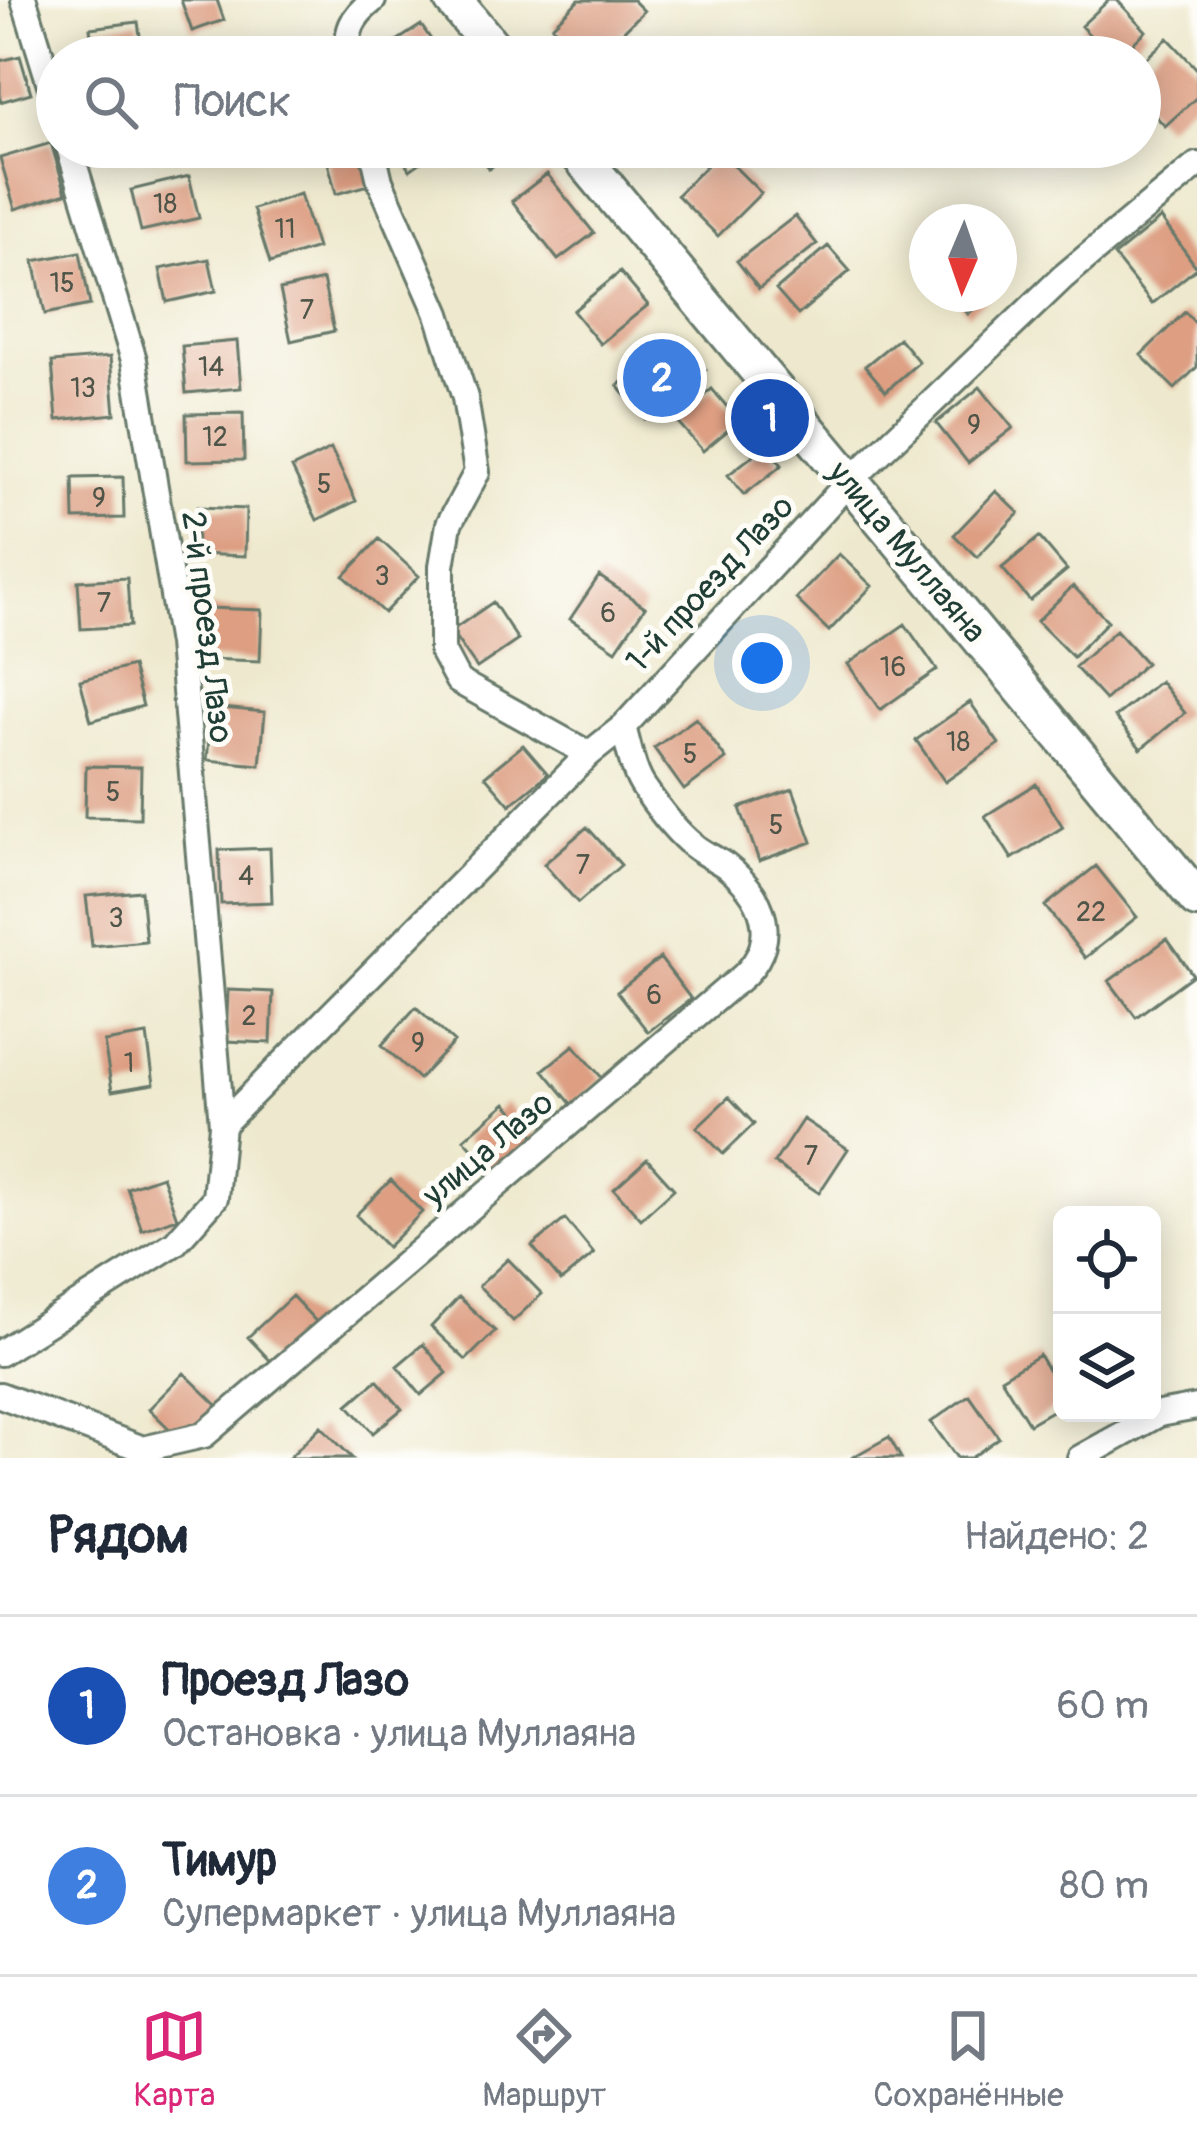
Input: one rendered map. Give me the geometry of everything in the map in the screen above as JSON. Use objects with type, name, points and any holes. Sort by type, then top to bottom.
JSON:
[{"type":"main road","points":[[453,0],[483,36]]},
{"type":"main road","name":"улица Муллаяна","points":[[590,168],[1197,899]]},
{"type":"street","points":[[24,0],[36,39]]},
{"type":"street","points":[[349,36],[357,13],[373,0]]},
{"type":"street","name":"1-й проезд Лазо","points":[[222,1125],[589,754],[623,728],[848,483],[1063,277],[1197,165]]},
{"type":"street","name":"2-й проезд Лазо","points":[[0,1353],[175,1244],[215,1198],[222,1125],[181,644],[134,361],[75,168]]},
{"type":"street","points":[[377,168],[438,314],[465,398],[477,472],[449,524],[442,566],[442,651],[458,681],[589,754]]},
{"type":"street","name":"улица Лазо","points":[[0,1396],[143,1449],[204,1435],[748,974],[762,950],[766,925],[759,900],[728,867],[693,846],[641,785],[623,728]]},
{"type":"street","points":[[1080,1458],[1159,1414],[1197,1407]]},
{"type":"building","points":[[181,0],[217,0],[224,20],[192,31]]},
{"type":"building","points":[[579,0],[633,0],[644,11],[618,36],[562,36],[552,26]]},
{"type":"building","points":[[1109,0],[1117,0],[1146,31],[1141,36],[1090,36],[1081,26]]},
{"type":"building","points":[[138,22],[140,36],[91,36],[90,28]]},
{"type":"building","points":[[421,25],[429,36],[404,36]]},
{"type":"building","points":[[1168,38],[1197,69],[1197,97],[1165,126],[1161,122],[1161,44]]},
{"type":"building","points":[[20,56],[31,93],[0,102],[0,61]]},
{"type":"building","points":[[36,147],[36,168],[58,168],[66,193],[15,209],[0,158]]},
{"type":"building","points":[[329,168],[369,168],[373,184],[336,194]]},
{"type":"building","points":[[704,168],[736,168],[761,193],[718,236],[677,195]]},
{"type":"building","points":[[547,174],[594,233],[558,260],[512,201]]},
{"type":"building","points":[[189,176],[199,218],[141,231],[131,190]]},
{"type":"building","points":[[300,194],[317,248],[270,263],[253,209]]},
{"type":"building","points":[[795,216],[817,244],[759,289],[737,261]]},
{"type":"building","points":[[1161,218],[1197,268],[1152,304],[1114,256]]},
{"type":"building","points":[[828,246],[850,271],[798,315],[776,290]]},
{"type":"building","points":[[80,252],[90,305],[45,314],[34,261]]},
{"type":"building","points":[[209,259],[216,291],[167,302],[160,269]]},
{"type":"building","points":[[620,272],[648,305],[600,344],[573,311]]},
{"type":"building","points":[[323,280],[334,331],[291,341],[280,290]]},
{"type":"building","points":[[1185,312],[1197,325],[1197,367],[1175,389],[1141,355]]},
{"type":"building","points":[[678,336],[706,370],[645,419],[618,386]]},
{"type":"building","points":[[899,338],[919,362],[886,391],[865,366]]},
{"type":"building","points":[[237,341],[241,388],[186,393],[182,346]]},
{"type":"building","points":[[110,357],[115,414],[57,420],[52,362]]},
{"type":"building","points":[[980,387],[1013,428],[968,463],[936,423]]},
{"type":"building","points":[[712,389],[739,421],[703,451],[676,420]]},
{"type":"building","points":[[243,413],[244,460],[187,461],[186,414]]},
{"type":"building","points":[[766,445],[782,465],[744,495],[728,475]]},
{"type":"building","points":[[331,449],[356,501],[317,520],[292,468]]},
{"type":"building","points":[[123,477],[124,518],[74,519],[73,478]]},
{"type":"building","points":[[996,491],[1019,513],[977,557],[954,535]]},
{"type":"building","points":[[198,507],[246,509],[245,556],[196,554]]},
{"type":"building","points":[[1039,537],[1067,570],[1030,601],[1002,568]]},
{"type":"building","points":[[379,539],[419,576],[384,613],[344,576]]},
{"type":"building","points":[[839,554],[872,586],[829,631],[796,599]]},
{"type":"building","points":[[599,576],[645,607],[616,650],[570,619]]},
{"type":"building","points":[[127,578],[130,626],[81,629],[78,581]]},
{"type":"building","points":[[1073,586],[1108,621],[1073,657],[1037,621]]},
{"type":"building","points":[[493,602],[518,640],[477,668],[451,631]]},
{"type":"building","points":[[207,608],[262,610],[260,661],[205,659]]},
{"type":"building","points":[[905,624],[937,670],[880,710],[848,664]]},
{"type":"building","points":[[1116,630],[1146,663],[1105,700],[1075,667]]},
{"type":"building","points":[[132,666],[143,706],[91,721],[80,680]]},
{"type":"building","points":[[1160,681],[1185,713],[1141,749],[1115,717]]},
{"type":"building","points":[[970,702],[999,744],[945,782],[916,740]]},
{"type":"building","points":[[212,707],[265,712],[260,765],[207,760]]},
{"type":"building","points":[[696,718],[726,759],[684,790],[654,748]]},
{"type":"building","points":[[523,745],[548,774],[510,805],[485,776]]},
{"type":"building","points":[[86,766],[141,767],[140,818],[85,817]]},
{"type":"building","points":[[1036,784],[1063,827],[1012,859],[985,816]]},
{"type":"building","points":[[793,789],[812,842],[759,861],[740,808]]},
{"type":"building","points":[[587,827],[621,865],[578,903],[544,864]]},
{"type":"building","points":[[270,848],[272,902],[221,904],[219,850]]},
{"type":"building","points":[[1096,866],[1137,917],[1085,958],[1045,906]]},
{"type":"building","points":[[141,891],[146,941],[92,946],[86,896]]},
{"type":"building","points":[[1167,939],[1193,975],[1136,1017],[1109,981]]},
{"type":"building","points":[[660,958],[691,999],[648,1032],[617,992]]},
{"type":"building","points":[[228,990],[273,992],[271,1043],[226,1041]]},
{"type":"building","points":[[416,1007],[454,1042],[419,1079],[382,1045]]},
{"type":"building","points":[[147,1035],[154,1084],[112,1091],[104,1042]]},
{"type":"building","points":[[574,1045],[603,1079],[572,1105],[543,1070]]},
{"type":"building","points":[[729,1097],[754,1124],[723,1154],[697,1127]]},
{"type":"building","points":[[506,1103],[540,1142],[498,1178],[464,1139]]},
{"type":"building","points":[[803,1119],[848,1149],[819,1193],[774,1163]]},
{"type":"building","points":[[647,1159],[674,1189],[641,1219],[614,1189]]},
{"type":"building","points":[[162,1176],[177,1218],[142,1230],[127,1188]]},
{"type":"building","points":[[391,1180],[422,1212],[387,1247],[356,1215]]},
{"type":"building","points":[[565,1219],[594,1254],[561,1281],[532,1246]]},
{"type":"building","points":[[508,1259],[542,1294],[513,1321],[479,1286]]},
{"type":"building","points":[[292,1296],[324,1330],[280,1371],[248,1337]]},
{"type":"building","points":[[459,1297],[495,1331],[466,1360],[431,1327]]},
{"type":"building","points":[[423,1344],[447,1373],[421,1395],[397,1366]]},
{"type":"building","points":[[1039,1355],[1053,1379],[1053,1410],[1029,1424],[1001,1378]]},
{"type":"building","points":[[184,1373],[219,1407],[184,1443],[149,1409]]},
{"type":"building","points":[[377,1380],[402,1409],[373,1433],[348,1405]]},
{"type":"building","points":[[969,1395],[999,1438],[971,1458],[957,1458],[931,1422]]},
{"type":"building","points":[[321,1426],[352,1458],[289,1458]]},
{"type":"building","points":[[889,1437],[901,1458],[851,1458]]},
{"type":"place","name":"Тимур","points":[[662,378]]},
{"type":"place","name":"Проезд Лазо","points":[[770,418]]}]
